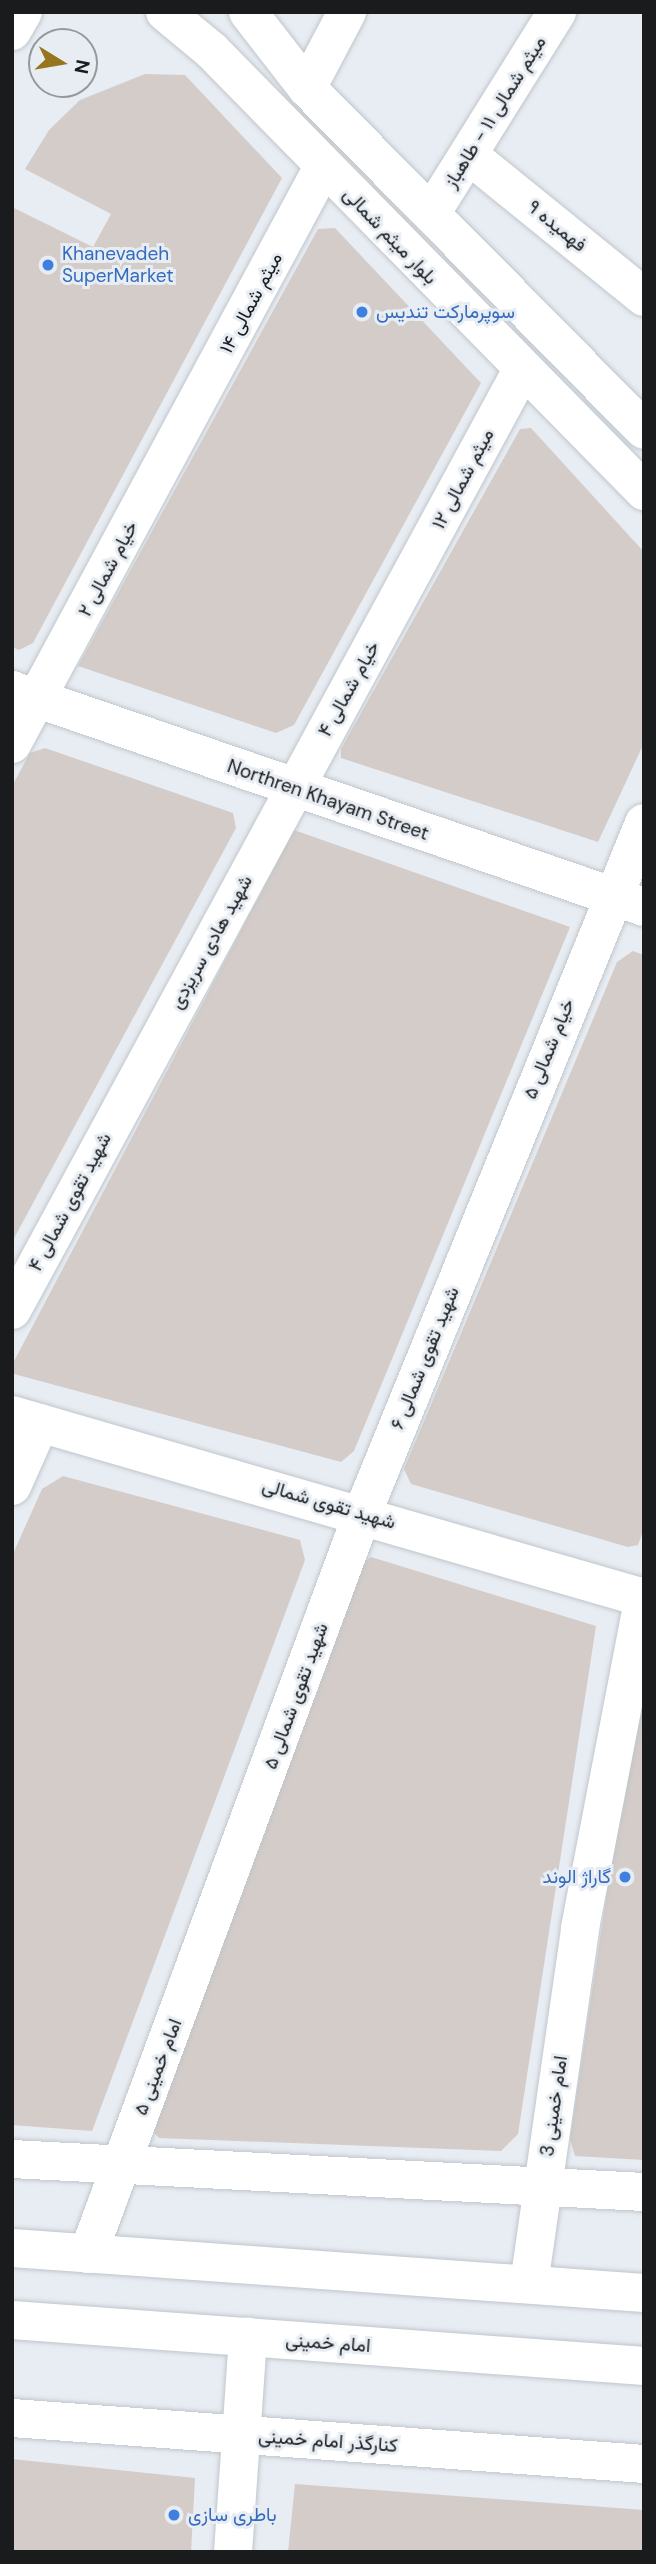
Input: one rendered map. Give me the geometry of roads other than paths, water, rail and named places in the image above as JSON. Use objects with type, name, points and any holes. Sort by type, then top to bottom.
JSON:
[{"type":"street","points":[[12,31],[23,12]]},
{"type":"street","name":"بلوار میثم شمالی","points":[[165,12],[212,51],[522,370],[644,491]]},
{"type":"street","points":[[248,12],[307,88],[644,430]]},
{"type":"street","points":[[307,88],[347,12]]},
{"type":"street","name":"میثم شمالی ۱۱ - طاهباز","points":[[432,212],[470,156],[557,12]]},
{"type":"street","name":"فهمیده ۹","points":[[470,156],[644,297]]},
{"type":"street","name":"میثم شمالی ۱۴","points":[[178,438],[323,167]]},
{"type":"street","name":"میثم شمالی ۱۲","points":[[404,588],[522,370]]},
{"type":"street","name":"خیام شمالی ۲","points":[[12,744],[25,695],[178,438]]},
{"type":"street","name":"خیام شمالی ۴","points":[[294,790],[404,588]]},
{"type":"street","name":"Northren Khayam Street","points":[[25,695],[294,790],[627,902]]},
{"type":"street","name":"شهید هادی سریزدی","points":[[127,1095],[294,790]]},
{"type":"street","name":"خیام شمالی ۵","points":[[487,1203],[627,902],[644,823]]},
{"type":"street","name":"شهید تقوی شمالی ۴","points":[[12,1310],[127,1095]]},
{"type":"street","name":"شهید تقوی شمالی ۶","points":[[363,1512],[487,1203]]},
{"type":"street","points":[[12,1486],[26,1419]]},
{"type":"street","name":"شهید تقوی شمالی","points":[[26,1419],[363,1512],[644,1597]]},
{"type":"street","name":"شهید تقوی شمالی ۵","points":[[228,1880],[363,1512]]},
{"type":"street","name":"امام خمینی 3","points":[[529,2284],[580,1928],[644,1597]]},
{"type":"street","name":"امام خمینی ۵","points":[[88,2254],[228,1880]]},
{"type":"street","points":[[12,2159],[644,2192]]},
{"type":"street","points":[[12,2248],[644,2293]]},
{"type":"street","name":"امام خمینی","points":[[12,2320],[644,2366]]},
{"type":"street","points":[[233,2552],[248,2337]]},
{"type":"street","name":"کنارگذر امام خمینی","points":[[12,2418],[644,2463]]},
{"type":"place","name":"Khanevadeh SuperMarket","points":[[48,265]]},
{"type":"place","name":"سوپرمارکت تندیس","points":[[362,312]]},
{"type":"place","name":"گاراژ الوند","points":[[625,1877]]},
{"type":"place","name":"باطری سازی","points":[[174,2515]]}]
